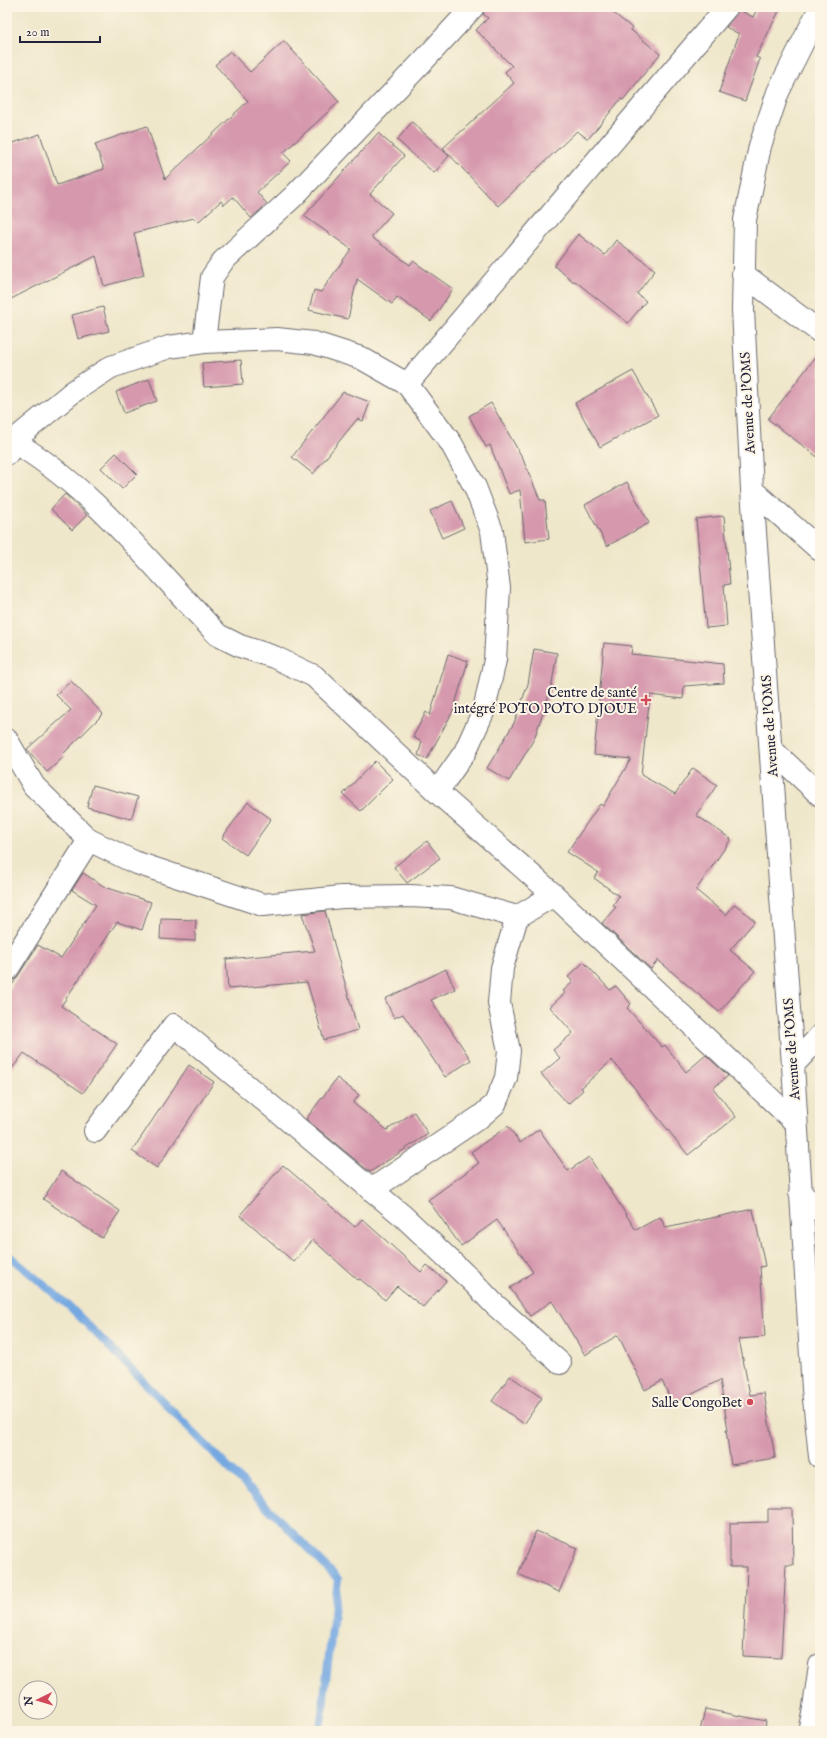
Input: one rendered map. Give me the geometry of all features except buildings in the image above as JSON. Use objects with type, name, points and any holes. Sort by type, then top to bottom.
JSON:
[{"type":"street","points":[[204,342],[212,277],[223,261],[294,196],[425,59],[472,7]]},
{"type":"street","points":[[406,384],[727,7]]},
{"type":"street","name":"Avenue de l'OMS","points":[[820,8],[778,92],[760,146],[745,220],[743,274],[743,310],[752,490],[793,1065],[795,1122],[813,1389],[820,1457]]},
{"type":"street","points":[[743,274],[820,332]]},
{"type":"street","points":[[437,792],[465,752],[484,710],[495,660],[499,588],[492,531],[475,487],[451,443],[406,384],[361,358],[314,343],[277,339],[204,342],[170,347],[111,367],[74,391],[9,444],[34,454],[72,483],[114,522],[218,636],[240,646],[274,657],[314,676],[437,792],[554,895],[795,1122]]},
{"type":"street","points":[[752,490],[820,550]]},
{"type":"street","points":[[7,740],[34,786],[89,840],[134,862],[263,905],[342,897],[409,896],[451,898],[517,917]]},
{"type":"street","points":[[771,749],[820,795]]},
{"type":"street","points":[[7,970],[89,840]]},
{"type":"street","points":[[371,1190],[480,1116],[495,1104],[506,1078],[509,1051],[498,1003],[502,968],[517,917],[554,895]]},
{"type":"street","points":[[95,1131],[174,1025],[403,1216],[493,1303],[560,1363]]},
{"type":"street","points":[[793,1065],[820,1036]]},
{"type":"street","points":[[800,1193],[820,1210]]},
{"type":"street","points":[[809,1731],[820,1665]]},
{"type":"waterway","points":[[7,1254],[69,1306],[338,1579],[320,1731]]},
{"type":"place","name":"Centre de santé intégré POTO POTO DJOUE","points":[[646,700]]},
{"type":"place","name":"Salle CongoBet","points":[[750,1402]]}]
